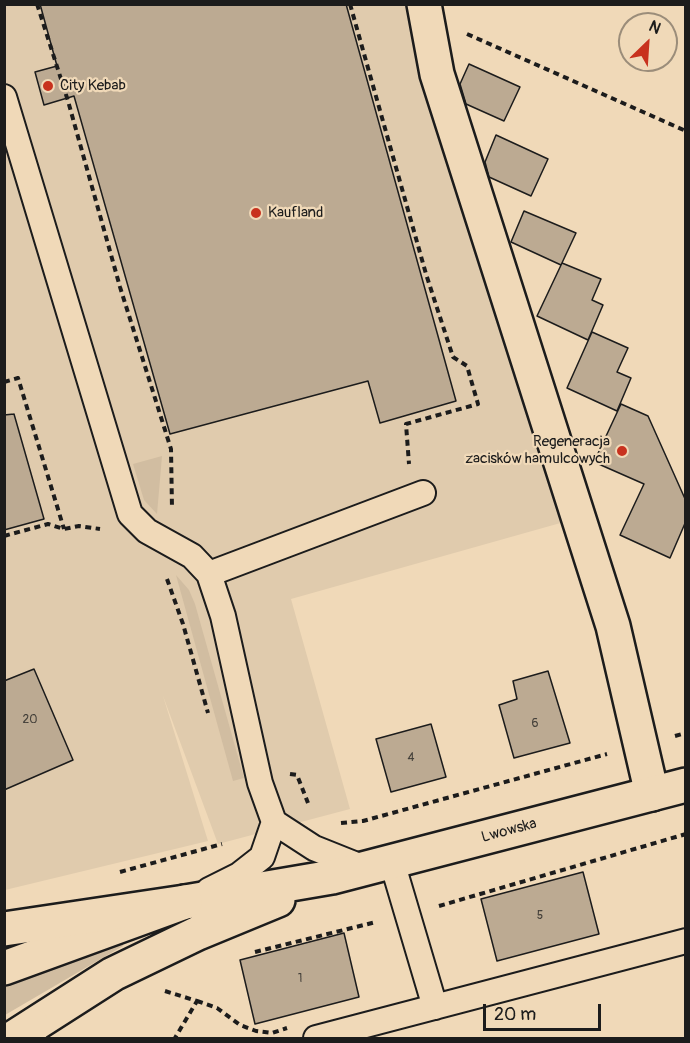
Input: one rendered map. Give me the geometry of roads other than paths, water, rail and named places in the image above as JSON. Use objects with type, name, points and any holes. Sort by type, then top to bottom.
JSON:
[{"type":"street","points":[[424,4],[437,74],[613,626],[652,794]]},
{"type":"street","name":"Lwowska","points":[[4,968],[185,902],[332,877],[686,785]]},
{"type":"street","name":"Lwowska","points":[[23,1034],[113,974],[198,933],[332,877]]},
{"type":"street","points":[[4,929],[185,902]]},
{"type":"lane","points":[[4,97],[130,514],[147,531],[192,556],[209,574],[222,616],[260,783],[274,822],[314,848],[378,865],[407,913],[435,1007]]},
{"type":"lane","points":[[209,574],[417,495]]},
{"type":"lane","points":[[185,902],[239,875],[262,857],[274,822]]},
{"type":"lane","points":[[316,1038],[686,941]]},
{"type":"place","name":"City Kebab","points":[[48,86]]},
{"type":"place","name":"Kaufland","points":[[256,213]]},
{"type":"place","name":"Regeneracja zacisków hamulcowych","points":[[622,451]]}]
